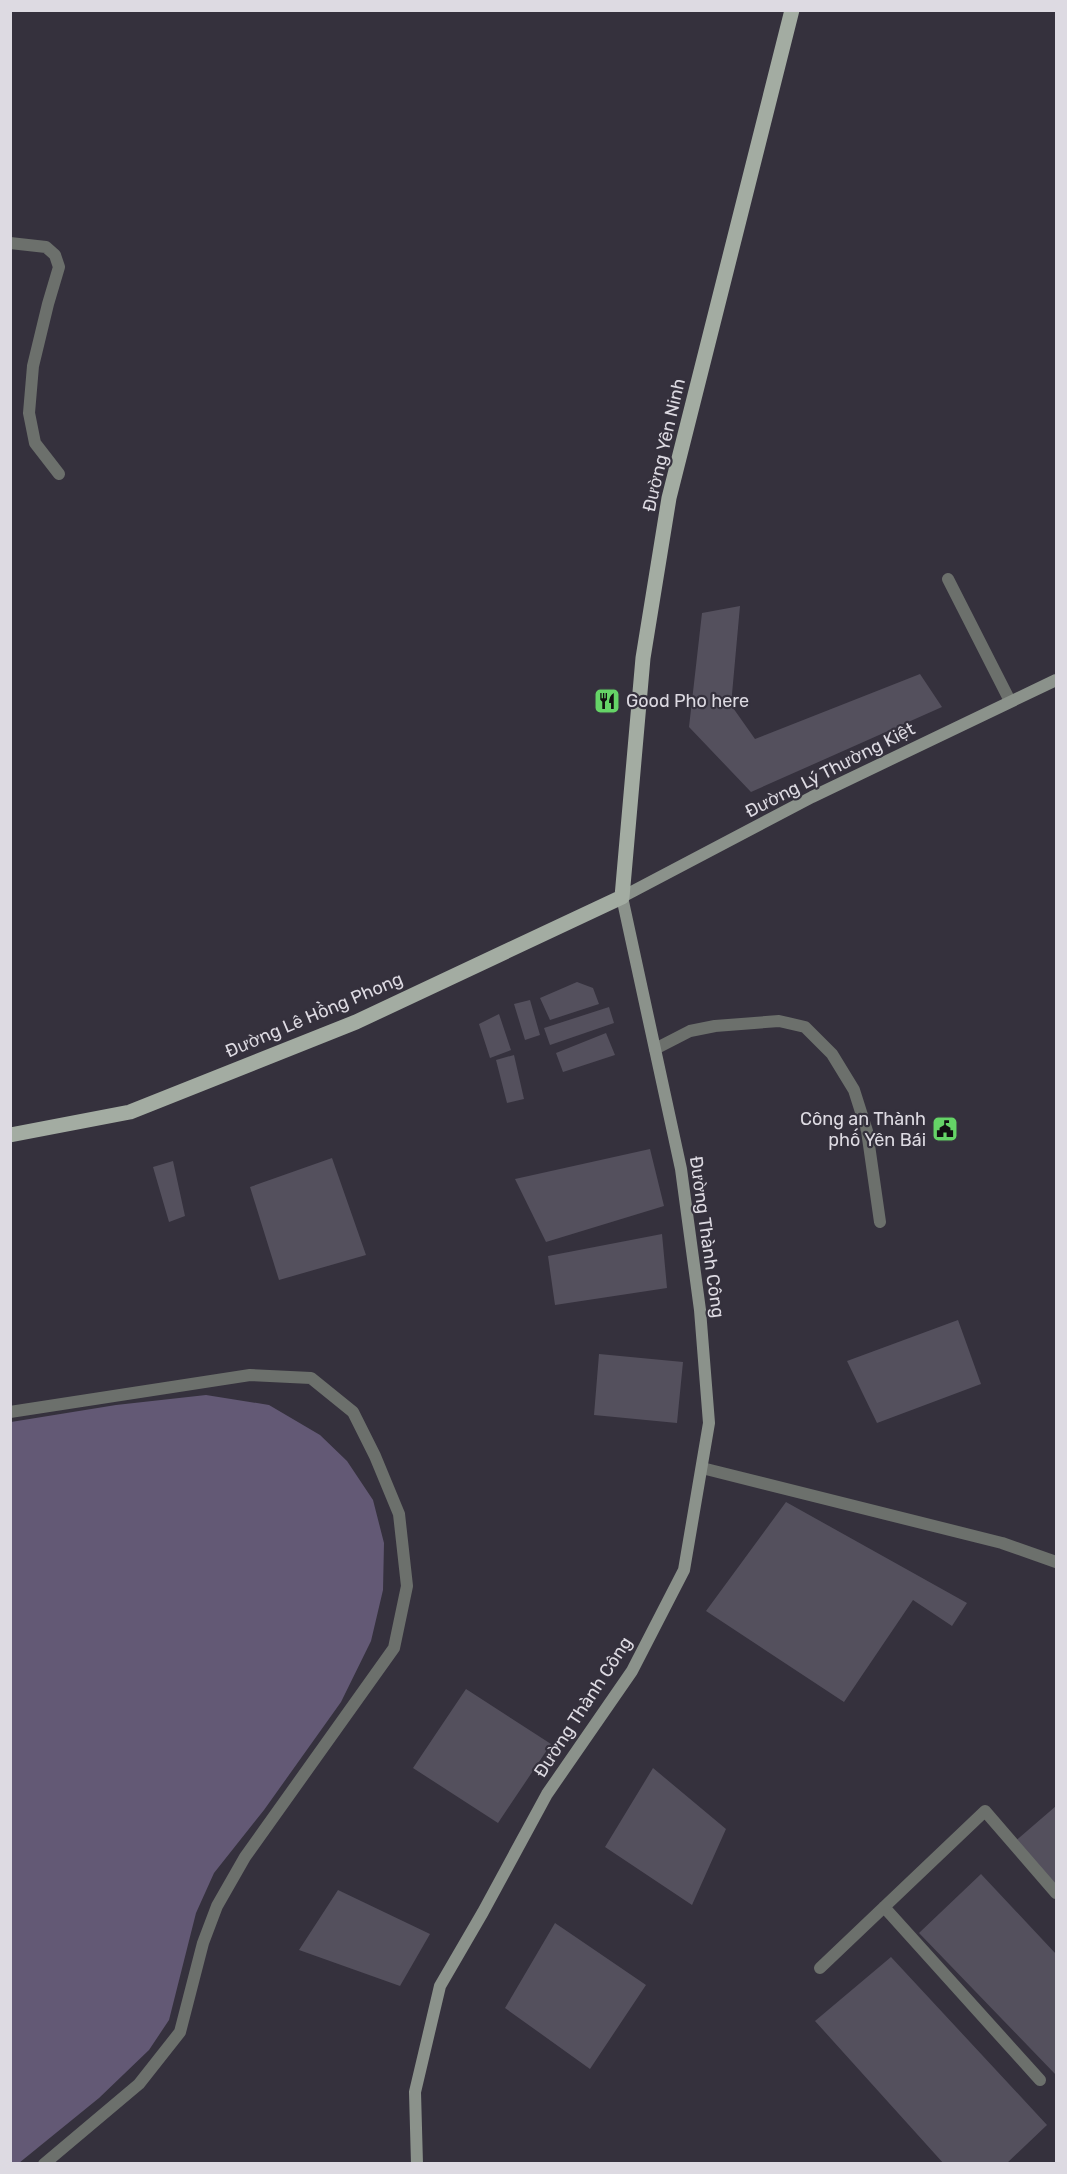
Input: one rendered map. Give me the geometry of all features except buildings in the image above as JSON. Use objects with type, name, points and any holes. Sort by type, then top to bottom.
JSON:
[{"type":"main road","name":"Đường Yên Ninh","points":[[621,897],[643,658],[669,498],[792,10]]},
{"type":"main road","name":"Đường Lý Thường Kiệt","points":[[621,897],[813,797],[1056,680]]},
{"type":"main road","name":"Đường Thành Công","points":[[417,2163],[414,2092],[440,1986],[547,1794],[633,1671],[684,1570],[702,1468],[709,1423],[700,1310],[681,1168],[621,897]]},
{"type":"main road","name":"Đường Lê Hồng Phong","points":[[10,1135],[130,1112],[356,1022],[621,897]]},
{"type":"street","points":[[10,243],[46,247],[55,255],[59,267],[33,366],[28,413],[35,443],[58,474]]},
{"type":"street","points":[[948,579],[1010,701]]},
{"type":"street","points":[[655,1049],[690,1031],[715,1026],[779,1021],[805,1027],[832,1054],[854,1090],[867,1131],[880,1222]]},
{"type":"street","points":[[10,1412],[250,1375],[311,1378],[354,1412],[375,1456],[399,1514],[407,1586],[394,1648],[245,1857],[217,1906],[203,1943],[180,2032],[139,2084],[44,2163]]},
{"type":"street","points":[[702,1468],[1002,1543],[1056,1562]]},
{"type":"street","points":[[820,1968],[985,1811],[1056,1893]]},
{"type":"street","points":[[884,1907],[1040,2080]]},
{"type":"shaded area","points":[[206,1395],[269,1405],[320,1435],[347,1461],[373,1500],[384,1543],[383,1590],[371,1641],[341,1702],[264,1810],[214,1873],[196,1913],[169,2020],[149,2050],[99,2098],[19,2163],[11,2163],[11,1422],[116,1405]]},
{"type":"place","name":"Good Pho here","points":[[607,701]]},
{"type":"place","name":"Công an Thành phố Yên Bái","points":[[945,1129]]}]
